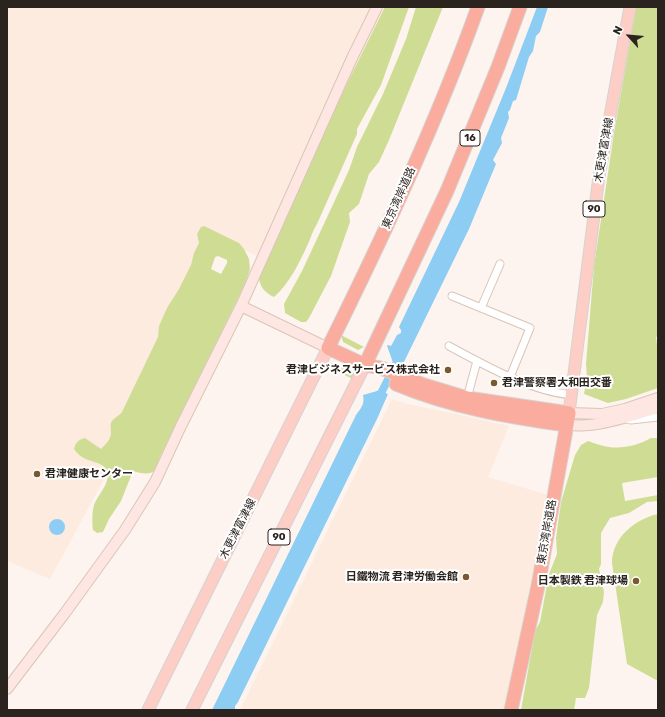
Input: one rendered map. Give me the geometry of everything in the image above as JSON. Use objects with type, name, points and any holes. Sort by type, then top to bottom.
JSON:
[{"type":"highway","name":"16","points":[[369,367],[485,101],[520,7]]},
{"type":"highway","name":"東京湾岸道路","points":[[328,348],[408,180],[439,108],[477,9]]},
{"type":"highway","points":[[328,348],[369,367],[381,368],[425,395],[476,410],[568,419]]},
{"type":"highway","points":[[400,381],[467,398],[568,419]]},
{"type":"highway","name":"東京湾岸道路","points":[[511,710],[538,586],[568,419]]},
{"type":"main road","name":"木更津富津線","points":[[568,419],[599,176],[630,7]]},
{"type":"main road","name":"木更津富津線","points":[[148,710],[328,348]]},
{"type":"main road","name":"90","points":[[192,710],[369,367]]},
{"type":"street","points":[[7,689],[65,613],[125,530],[154,482],[241,306],[349,65],[377,7]]},
{"type":"street","points":[[481,308],[500,264]]},
{"type":"street","points":[[452,296],[530,328],[510,377]]},
{"type":"street","points":[[241,306],[328,348]]},
{"type":"street","points":[[449,346],[510,377],[528,384],[563,394],[572,395]]},
{"type":"street","points":[[467,398],[477,361]]},
{"type":"street","points":[[568,419],[625,409],[658,398]]},
{"type":"street","points":[[568,419],[589,425],[625,418],[658,408]]},
{"type":"street","points":[[625,418],[631,420],[658,416]]},
{"type":"shaded area","points":[[7,7],[390,7],[271,263],[224,240],[141,411],[50,579],[7,561]]},
{"type":"shaded area","points":[[392,399],[407,404],[509,426],[488,477],[548,495],[530,590],[504,710],[240,710]]},
{"type":"green space","points":[[385,7],[409,7],[381,85],[357,129],[357,134],[294,272],[274,297],[268,294],[260,284],[259,278],[327,124]]},
{"type":"green space","points":[[416,7],[443,7],[379,162],[369,174],[359,204],[349,213],[350,222],[331,276],[309,318],[306,322],[301,322],[285,313],[284,304],[302,271],[349,170],[357,147],[383,94],[406,39]]},
{"type":"green space","points":[[636,7],[658,7],[658,336],[656,337],[658,353],[658,388],[626,399],[608,403],[584,394],[587,377],[586,364],[594,266],[614,133]]},
{"type":"green space","points":[[204,226],[239,243],[244,249],[249,259],[250,269],[246,282],[159,459],[156,469],[150,473],[133,471],[121,501],[109,519],[103,532],[97,533],[93,530],[93,508],[107,482],[107,473],[102,465],[82,457],[74,449],[78,442],[85,438],[101,449],[109,439],[111,435],[111,423],[122,412],[158,337],[159,326],[167,308],[179,289],[191,265],[194,253],[199,243],[197,234],[201,227]],"holes":[[[218,256],[227,260],[221,274],[211,269],[215,257]]]},
{"type":"green space","points":[[341,335],[364,347],[358,350],[343,342]]},
{"type":"green space","points":[[331,363],[335,363],[354,373],[353,379],[328,367]]},
{"type":"green space","points":[[651,438],[658,438],[658,477],[622,483],[625,501],[658,495],[658,501],[647,502],[629,513],[610,518],[601,533],[601,564],[599,569],[604,592],[603,602],[597,615],[589,688],[585,698],[576,698],[574,710],[521,710],[535,631],[540,622],[549,574],[557,554],[556,538],[561,502],[575,455],[581,445],[588,441],[606,447],[625,447],[641,443]]},
{"type":"green space","name":"日本製鉄 君津球場","points":[[658,514],[658,681],[627,664],[612,563],[616,546],[626,531],[641,520]]},
{"type":"water","points":[[537,7],[548,7],[540,32],[536,36],[533,51],[529,57],[516,100],[513,101],[508,112],[509,118],[501,138],[502,143],[493,160],[496,164],[469,229],[402,366],[393,363],[387,346],[391,346],[397,335],[401,333],[399,327],[459,202],[506,88]]},
{"type":"water","points":[[380,390],[388,394],[377,419],[235,706],[235,710],[212,710],[356,415],[362,406],[363,395]]},
{"type":"water","points":[[57,519],[63,521],[65,527],[63,533],[57,535],[51,533],[49,527],[51,521]]},
{"type":"pier","points":[[386,344],[393,363],[403,368],[391,364],[385,347]]},
{"type":"pier","points":[[380,388],[389,392],[390,395],[380,390],[361,395],[362,393]]},
{"type":"waterway","points":[[377,401],[401,354]]},
{"type":"place","name":"君津ビジネスサービス株式会社","points":[[448,370]]},
{"type":"place","name":"君津警察署大和田交番","points":[[494,383]]},
{"type":"place","name":"君津健康センター","points":[[37,474]]},
{"type":"place","name":"日鐵物流 君津労働会館","points":[[466,577]]},
{"type":"place","name":"日本製鉄 君津球場","points":[[636,581]]}]
